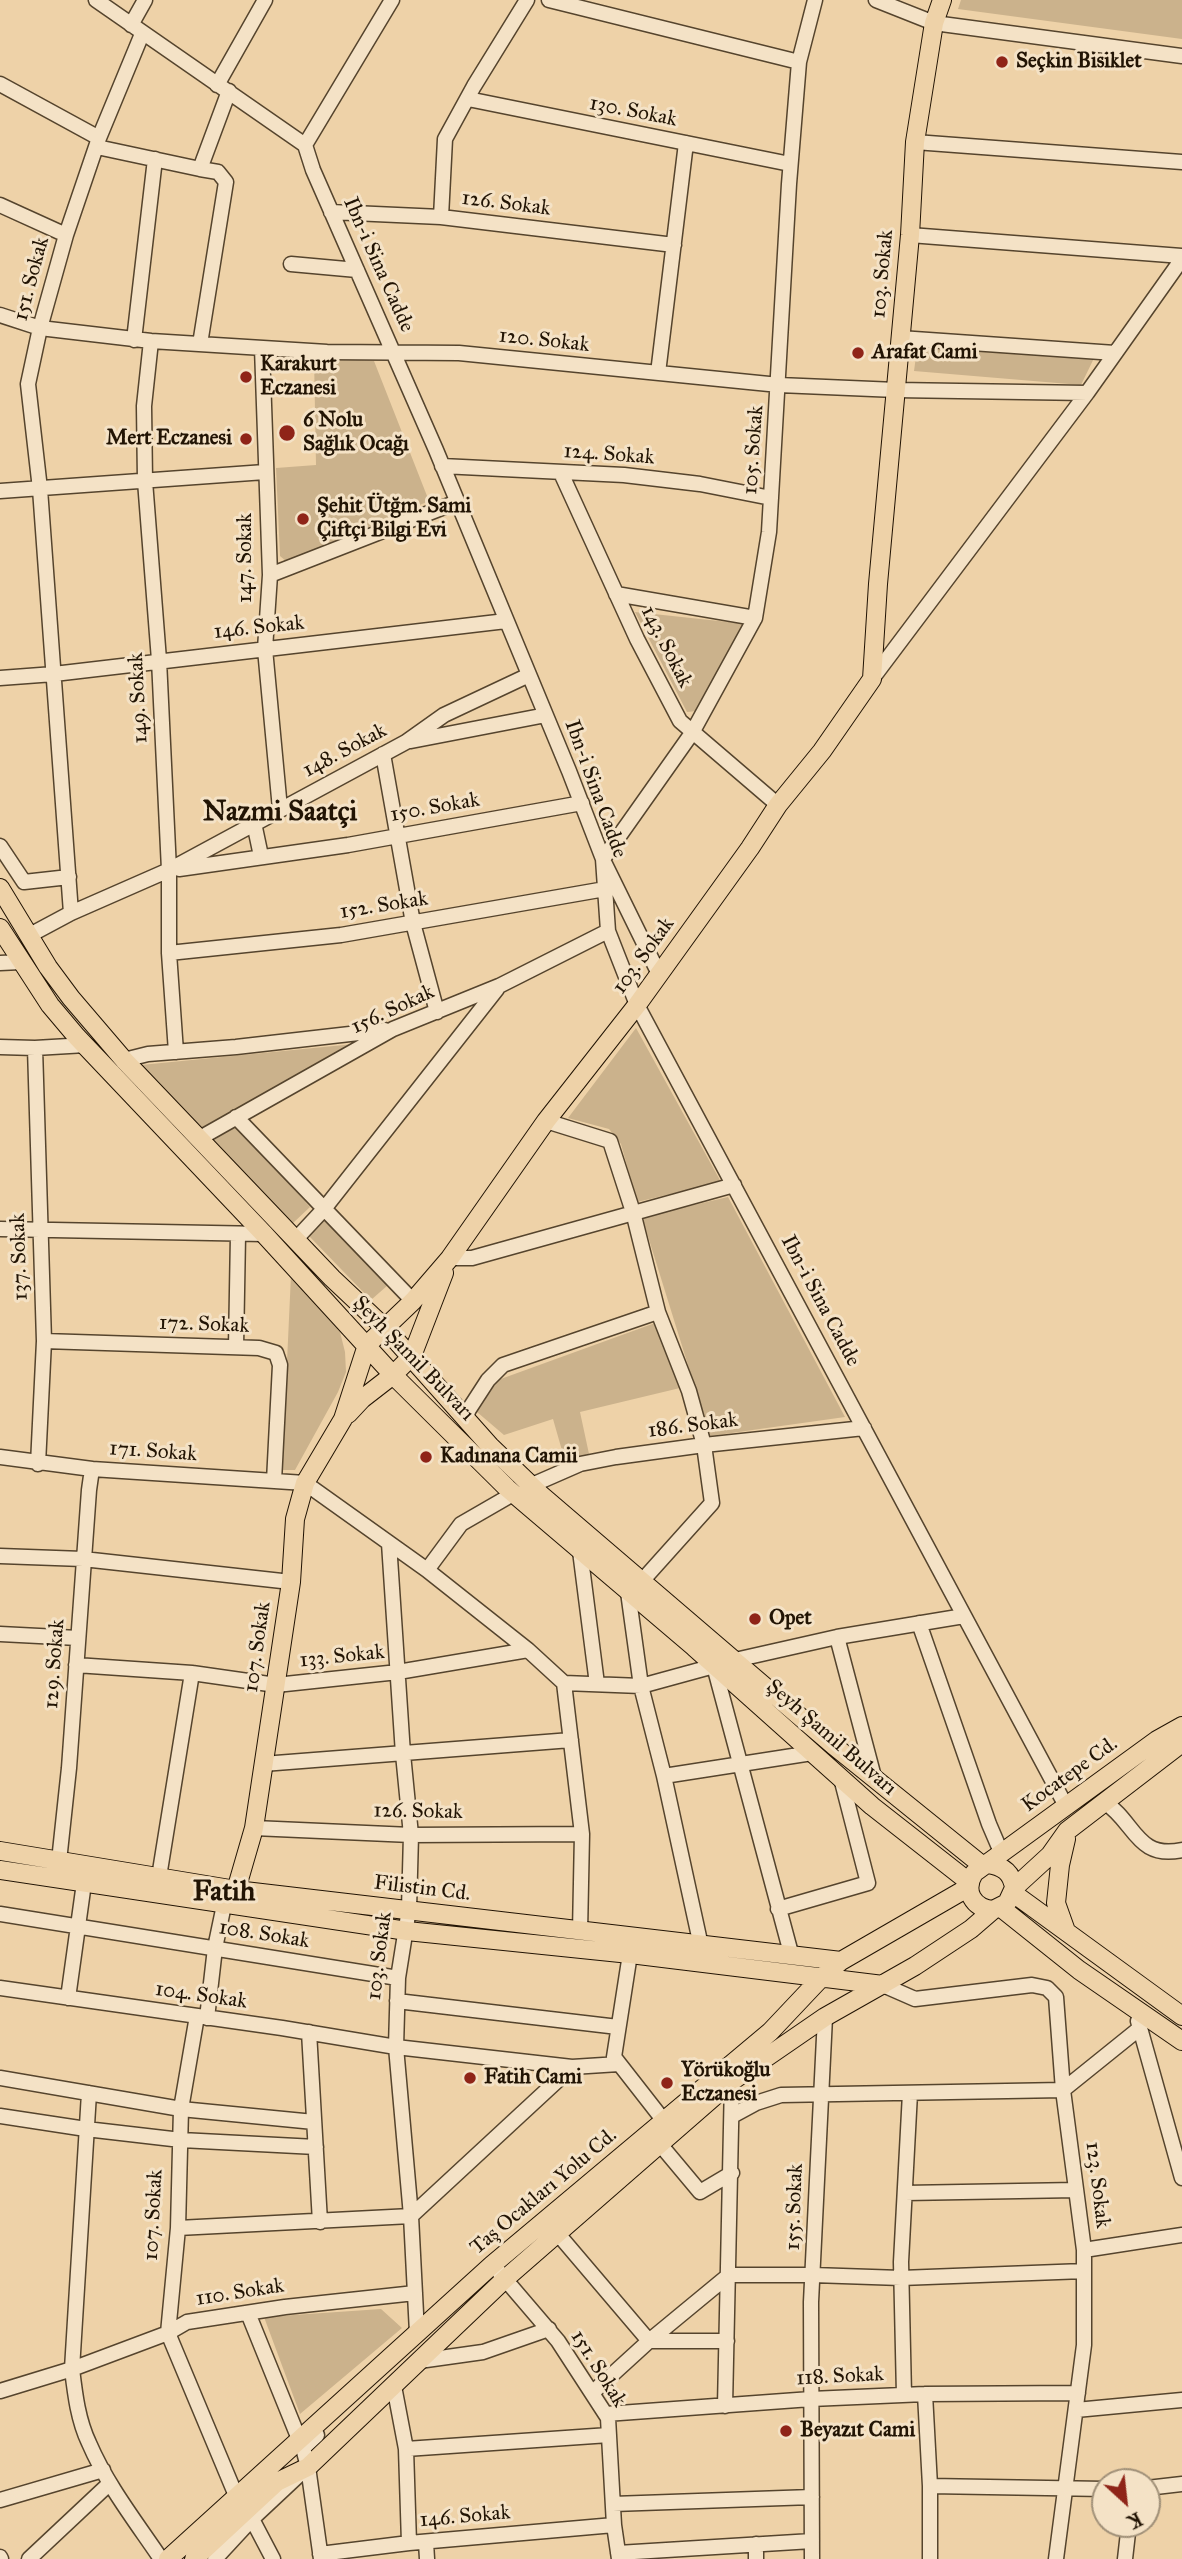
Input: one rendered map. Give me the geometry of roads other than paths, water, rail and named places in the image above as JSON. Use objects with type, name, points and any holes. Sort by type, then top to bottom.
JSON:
[{"type":"main road","name":"103. Sokak","points":[[367,1345],[413,1301],[450,1258],[546,1121],[637,1005],[778,805],[821,751],[872,679],[878,583],[910,235],[915,142],[934,23],[942,0]]},
{"type":"main road","name":"Şeyh Şamil Bulvarı","points":[[0,888],[28,936],[71,998],[124,1060],[332,1278],[386,1328],[490,1446],[715,1666],[841,1778],[969,1884],[970,1894],[979,1906],[997,1909],[1182,2041]]},
{"type":"main road","name":"Şeyh Şamil Bulvarı","points":[[0,928],[50,1005],[86,1045],[393,1375],[513,1494],[580,1551],[635,1586],[735,1660],[874,1777],[1006,1871],[1011,1876],[1014,1891],[1182,2016]]},
{"type":"main road","name":"103. Sokak","points":[[343,1419],[412,1356],[450,1258]]},
{"type":"main road","points":[[343,1419],[367,1345]]},
{"type":"main road","name":"107. Sokak","points":[[236,1890],[254,1828],[291,1582],[295,1519],[304,1483],[343,1419]]},
{"type":"main road","name":"Kocatepe Cd.","points":[[991,1861],[1157,1740],[1182,1726]]},
{"type":"main road","name":"Kocatepe Cd.","points":[[1014,1891],[1068,1831],[1182,1743]]},
{"type":"main road","points":[[1066,1931],[1056,1903],[1060,1865],[1068,1831]]},
{"type":"main road","name":"Filistin Cd.","points":[[0,1851],[236,1890],[841,1961]]},
{"type":"main road","points":[[969,1884],[974,1873],[991,1861]]},
{"type":"main road","name":"Filistin Cd.","points":[[0,1870],[407,1930],[883,1985]]},
{"type":"main road","name":"Taş Ocakları Yolu Cd.","points":[[169,2559],[492,2264],[770,2032],[821,1978],[841,1961],[969,1884]]},
{"type":"main road","points":[[224,1905],[236,1890]]},
{"type":"main road","points":[[997,1909],[1007,1903],[1014,1891]]},
{"type":"main road","name":"Taş Ocakları Yolu Cd.","points":[[194,2559],[277,2482],[308,2467],[505,2279],[732,2081],[825,2017],[926,1959],[997,1909]]},
{"type":"street","points":[[96,0],[305,145],[392,0]]},
{"type":"street","points":[[136,29],[145,0]]},
{"type":"street","points":[[200,169],[223,88],[265,0]]},
{"type":"street","points":[[442,217],[446,139],[527,0]]},
{"type":"street","points":[[549,0],[799,62]]},
{"type":"street","name":"105. Sokak","points":[[603,859],[692,733],[755,618],[772,498],[790,164],[799,62],[816,0]]},
{"type":"street","points":[[876,0],[934,23],[1182,56]]},
{"type":"street","name":"151. Sokak","points":[[71,913],[40,489],[28,384],[40,328],[66,235],[136,29]]},
{"type":"street","points":[[0,84],[98,143],[155,159],[218,172],[226,183],[200,344]]},
{"type":"street","name":"130. Sokak","points":[[468,99],[790,164]]},
{"type":"street","points":[[915,142],[1182,162]]},
{"type":"street","points":[[658,373],[685,143]]},
{"type":"street","name":"Ibn-i Sina Cadde","points":[[305,145],[313,170],[442,466],[582,803],[603,859],[608,931],[637,1005],[1066,1806]]},
{"type":"street","points":[[134,340],[155,159]]},
{"type":"street","points":[[0,205],[66,235]]},
{"type":"street","name":"126. Sokak","points":[[331,212],[442,217],[674,245]]},
{"type":"street","points":[[910,235],[1182,258]]},
{"type":"street","name":"103. Sokak","points":[[872,679],[1087,393],[1182,258]]},
{"type":"street","points":[[291,264],[357,270]]},
{"type":"street","name":"120. Sokak","points":[[0,315],[40,328],[134,340],[394,354],[459,353],[779,385],[1087,393]]},
{"type":"street","points":[[900,338],[1115,353]]},
{"type":"street","name":"149. Sokak","points":[[151,341],[144,406],[145,481],[159,660],[170,870],[169,953],[176,1052]]},
{"type":"street","name":"147. Sokak","points":[[262,348],[270,575],[265,649],[280,809]]},
{"type":"street","name":"124. Sokak","points":[[442,466],[624,475],[700,484],[772,498]]},
{"type":"street","points":[[0,491],[265,472]]},
{"type":"street","name":"143. Sokak","points":[[561,473],[616,594],[680,721],[778,805]]},
{"type":"street","points":[[270,575],[457,502]]},
{"type":"street","points":[[616,594],[755,618]]},
{"type":"street","name":"146. Sokak","points":[[0,679],[506,621]]},
{"type":"street","name":"148. Sokak","points":[[28,936],[71,913],[170,870],[406,742],[444,715],[529,675]]},
{"type":"street","points":[[406,742],[546,715]]},
{"type":"street","points":[[383,754],[413,923],[437,1012]]},
{"type":"street","name":"150. Sokak","points":[[170,870],[399,836],[582,803]]},
{"type":"street","points":[[254,823],[261,856]]},
{"type":"street","points":[[0,846],[24,882],[69,877]]},
{"type":"street","points":[[603,859],[659,974]]},
{"type":"street","name":"152. Sokak","points":[[169,953],[341,935],[605,889]]},
{"type":"street","name":"156. Sokak","points":[[200,1138],[393,1029],[499,986],[608,931]]},
{"type":"street","points":[[0,963],[21,962]]},
{"type":"street","points":[[296,1239],[324,1209],[499,986]]},
{"type":"street","points":[[124,1060],[148,1054],[393,1029]]},
{"type":"street","points":[[0,1047],[86,1045]]},
{"type":"street","name":"137. Sokak","points":[[35,1048],[44,1342],[38,1464]]},
{"type":"street","points":[[236,1117],[413,1301]]},
{"type":"street","points":[[546,1121],[610,1141],[633,1212],[658,1312],[689,1391],[704,1445],[712,1503],[635,1586],[641,1686],[664,1776],[701,1946]]},
{"type":"street","points":[[450,1258],[472,1258],[734,1185]]},
{"type":"street","points":[[0,1229],[264,1234]]},
{"type":"street","points":[[236,1347],[238,1235]]},
{"type":"street","points":[[464,1417],[488,1380],[503,1365],[658,1312]]},
{"type":"street","name":"172. Sokak","points":[[44,1342],[259,1348],[276,1353],[281,1365],[274,1481]]},
{"type":"street","name":"186. Sokak","points":[[532,1485],[580,1464],[704,1445],[864,1428]]},
{"type":"street","name":"171. Sokak","points":[[0,1457],[92,1469],[304,1483]]},
{"type":"street","name":"129. Sokak","points":[[59,1861],[92,1469]]},
{"type":"street","points":[[304,1483],[427,1570],[528,1650],[564,1683],[582,1834],[580,1932]]},
{"type":"street","points":[[427,1570],[461,1524],[513,1494]]},
{"type":"street","name":"103. Sokak","points":[[389,1543],[411,1835],[409,1909],[398,1978],[396,2047],[411,2216],[417,2333]]},
{"type":"street","points":[[580,1551],[597,1684]]},
{"type":"street","points":[[0,1556],[83,1559],[291,1582]]},
{"type":"street","points":[[735,1660],[837,1637],[964,1616]]},
{"type":"street","points":[[919,1623],[989,1824],[991,1861]]},
{"type":"street","points":[[0,1634],[78,1638]]},
{"type":"street","points":[[837,1637],[874,1777]]},
{"type":"street","name":"133. Sokak","points":[[76,1665],[192,1673],[276,1685],[398,1672],[528,1650]]},
{"type":"street","points":[[564,1683],[641,1686],[715,1666],[792,1957]]},
{"type":"street","points":[[159,1877],[192,1673]]},
{"type":"street","points":[[264,1764],[571,1740]]},
{"type":"street","points":[[664,1776],[812,1753]]},
{"type":"street","points":[[778,1909],[868,1883],[841,1778]]},
{"type":"street","points":[[1104,1802],[1114,1808],[1142,1843],[1152,1850],[1182,1850]]},
{"type":"street","name":"126. Sokak","points":[[254,1828],[411,1835],[582,1834]]},
{"type":"street","points":[[68,1998],[84,1883]]},
{"type":"street","name":"107. Sokak","points":[[168,2333],[178,2228],[181,2109],[224,1905]]},
{"type":"street","name":"108. Sokak","points":[[0,1914],[398,1978]]},
{"type":"street","points":[[630,1954],[614,2057],[664,2121]]},
{"type":"street","name":"123. Sokak","points":[[883,1985],[915,1999],[1032,1984],[1047,1988],[1056,1997],[1063,2090],[1084,2250],[1084,2345],[1056,2559]]},
{"type":"street","name":"104. Sokak","points":[[0,1987],[396,2047],[572,2067],[619,2064]]},
{"type":"street","points":[[397,2001],[618,2027]]},
{"type":"street","points":[[1135,2008],[1182,2178]]},
{"type":"street","name":"155. Sokak","points":[[812,2559],[811,2302],[825,2017]]},
{"type":"street","points":[[732,2116],[773,2097],[820,2093],[1063,2090],[1140,2028]]},
{"type":"street","points":[[309,2032],[320,2222]]},
{"type":"street","points":[[178,2228],[411,2216],[572,2067]]},
{"type":"street","points":[[0,2078],[181,2109],[314,2122]]},
{"type":"street","points":[[725,2406],[732,2081]]},
{"type":"street","points":[[89,2093],[72,2369],[76,2403],[83,2427],[106,2476],[161,2559]]},
{"type":"street","points":[[904,2395],[901,2278],[910,2093]]},
{"type":"street","points":[[0,2116],[180,2140],[316,2147]]},
{"type":"street","points":[[659,2143],[699,2192],[732,2173]]},
{"type":"street","points":[[905,2193],[1076,2190]]},
{"type":"street","points":[[558,2234],[649,2341],[727,2341]]},
{"type":"street","points":[[1084,2250],[1182,2235]]},
{"type":"street","name":"151. Sokak","points":[[492,2264],[548,2329],[608,2418],[618,2556]]},
{"type":"street","points":[[592,2393],[649,2341],[729,2275],[901,2278],[1084,2272]]},
{"type":"street","name":"110. Sokak","points":[[0,2391],[72,2369],[168,2333],[187,2322],[415,2293]]},
{"type":"street","points":[[248,2313],[299,2440]]},
{"type":"street","points":[[419,2361],[483,2352],[548,2329]]},
{"type":"street","points":[[168,2333],[237,2498]]},
{"type":"street","points":[[320,2557],[303,2448],[355,2400],[357,2386]]},
{"type":"street","points":[[394,2386],[406,2449],[409,2543]]},
{"type":"street","name":"118. Sokak","points":[[606,2414],[811,2399],[925,2394],[1078,2393]]},
{"type":"street","points":[[925,2394],[930,2486],[930,2559]]},
{"type":"street","points":[[1076,2410],[1182,2400]]},
{"type":"street","points":[[406,2449],[609,2435]]},
{"type":"street","points":[[215,2559],[252,2519],[308,2467]]},
{"type":"street","points":[[0,2500],[106,2476]]},
{"type":"street","points":[[29,2559],[106,2476]]},
{"type":"street","points":[[1161,2486],[1182,2484]]},
{"type":"street","points":[[930,2486],[1091,2489]]},
{"type":"street","points":[[613,2504],[812,2497]]},
{"type":"street","points":[[252,2519],[273,2559]]},
{"type":"street","name":"146. Sokak","points":[[320,2557],[409,2543],[614,2525]]},
{"type":"street","points":[[1125,2559],[1127,2538]]},
{"type":"street","points":[[618,2556],[756,2552],[812,2541]]},
{"type":"street","points":[[426,2542],[427,2559]]},
{"type":"place","name":"Seçkin Bisiklet","points":[[1002,62]]},
{"type":"place","name":"Arafat Cami","points":[[858,353]]},
{"type":"place","name":"Karakurt Eczanesi","points":[[246,377]]},
{"type":"place","name":"6 Nolu Sağlık Ocağı","points":[[287,433]]},
{"type":"place","name":"Mert Eczanesi","points":[[246,439]]},
{"type":"place","name":"Şehit Ütğm. Sami Çiftçi Bilgi Evi","points":[[303,519]]},
{"type":"place","name":"Kadınana Camii","points":[[426,1457]]},
{"type":"place","name":"Opet","points":[[755,1619]]},
{"type":"place","name":"Fatih Cami","points":[[470,2078]]},
{"type":"place","name":"Yörükoğlu Eczanesi","points":[[667,2083]]},
{"type":"place","name":"Beyazıt Cami","points":[[786,2431]]},
{"type":"district","name":"Nazmi Saatçi","points":[[280,813]]},
{"type":"district","name":"Fatih","points":[[224,1893]]}]
